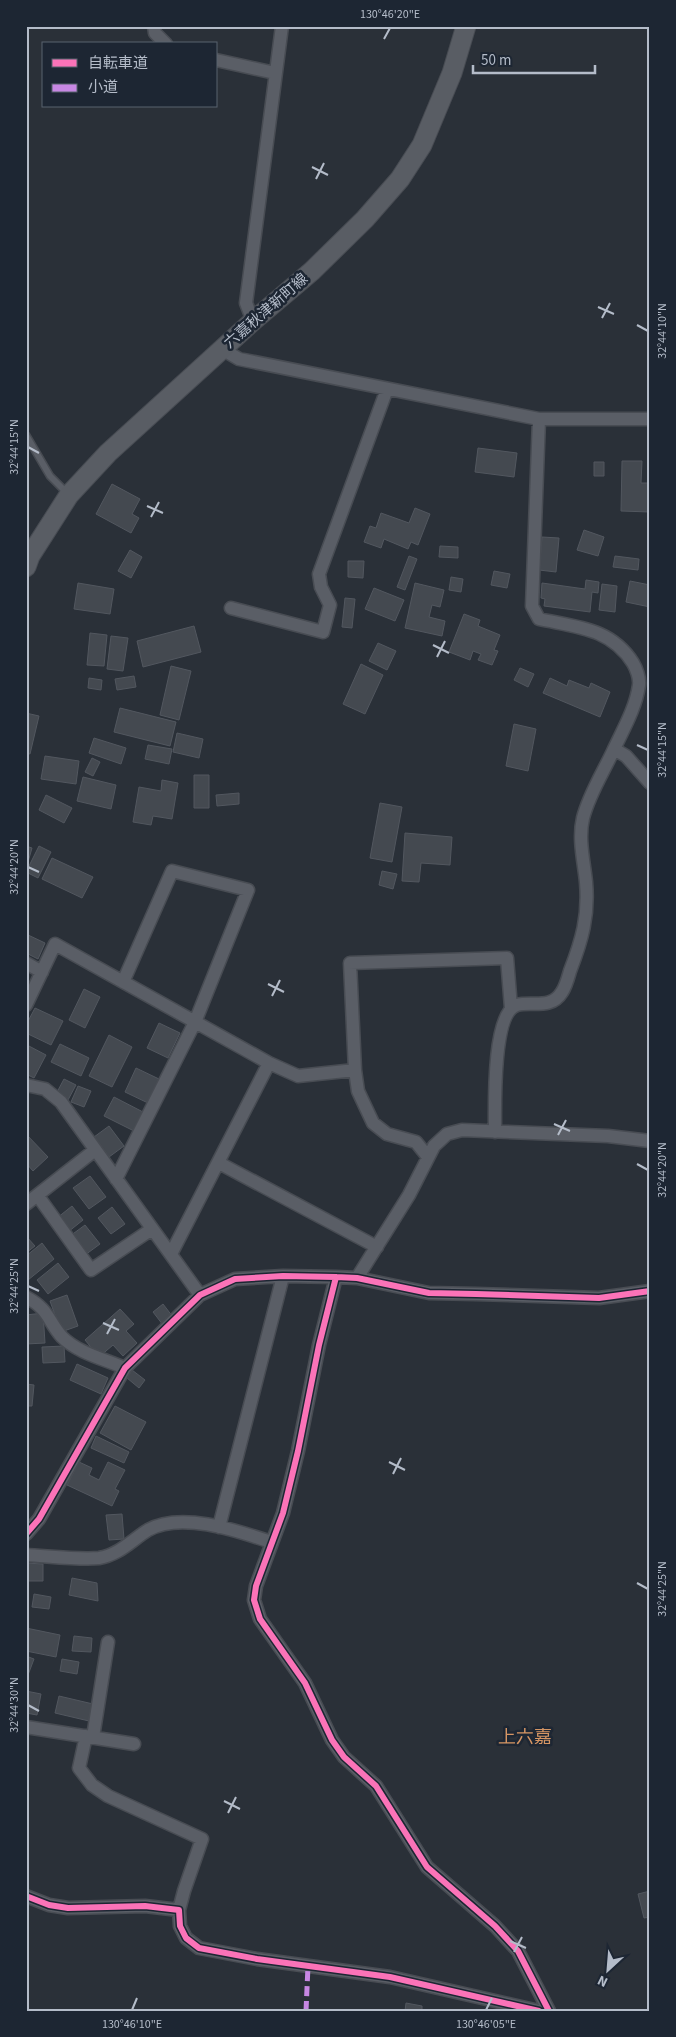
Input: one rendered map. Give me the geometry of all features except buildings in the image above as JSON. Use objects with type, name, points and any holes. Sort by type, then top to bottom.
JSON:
[{"type":"main road","name":"六嘉秋津新町線","points":[[26,567],[30,556],[69,495],[108,453],[325,258],[365,219],[400,179],[422,146],[452,73],[466,26]]},
{"type":"street","points":[[154,26],[155,33],[164,42]]},
{"type":"street","points":[[253,321],[246,303],[282,26]]},
{"type":"street","points":[[218,60],[275,74]]},
{"type":"street","points":[[222,349],[239,360],[539,419],[650,419]]},
{"type":"street","points":[[231,608],[323,632],[330,605],[321,587],[320,574],[387,389]]},
{"type":"street","points":[[511,1008],[518,1005],[534,1005],[554,1001],[562,992],[582,940],[587,911],[586,882],[582,861],[583,819],[633,708],[640,682],[634,666],[623,648],[597,632],[539,619],[532,606],[539,419]]},
{"type":"street","points":[[614,749],[626,756],[650,783]]},
{"type":"street","points":[[116,1179],[196,1022],[248,890],[172,871],[123,982]]},
{"type":"street","points":[[26,1005],[55,944],[269,1063],[298,1076],[355,1070]]},
{"type":"street","points":[[428,1157],[416,1142],[387,1134],[373,1123],[358,1091],[355,1070],[350,963],[507,958],[511,1008],[502,1026],[495,1068],[495,1132]]},
{"type":"street","points":[[26,963],[42,972]]},
{"type":"street","points":[[171,1254],[269,1063]]},
{"type":"street","points":[[26,1085],[45,1089],[61,1102],[200,1295]]},
{"type":"street","points":[[357,1278],[409,1195],[434,1146],[447,1134],[462,1130],[608,1136],[650,1141]]},
{"type":"street","points":[[26,1204],[95,1150]]},
{"type":"street","points":[[219,1163],[377,1247]]},
{"type":"street","points":[[38,1196],[90,1270],[152,1229]]},
{"type":"street","points":[[26,1534],[39,1519],[125,1368],[200,1295],[235,1279],[283,1276],[336,1276],[357,1278],[429,1293],[599,1298],[650,1291]]},
{"type":"street","points":[[219,1527],[283,1276]]},
{"type":"street","points":[[336,1276],[319,1345],[294,1469],[283,1513],[256,1586],[254,1600],[260,1619],[305,1683],[332,1740],[344,1757],[376,1786],[427,1867],[496,1926],[518,1951],[549,2011]]},
{"type":"street","points":[[26,1297],[43,1308],[62,1336],[76,1348],[125,1368]]},
{"type":"street","points":[[26,1556],[98,1558],[113,1554],[150,1529],[173,1522],[219,1527],[271,1542]]},
{"type":"street","points":[[108,1642],[90,1736],[78,1768],[92,1785],[108,1796],[202,1839],[179,1910],[180,1926],[186,1938],[199,1948],[257,1959],[390,1976],[539,2011]]},
{"type":"street","points":[[26,1727],[134,1744]]},
{"type":"street","points":[[26,1896],[49,1905],[68,1908],[145,1906],[179,1910]]},
{"type":"lane","points":[[26,435],[50,476],[69,495]]},
{"type":"marked path","points":[[306,2011],[308,1966]]},
{"type":"cycle path","points":[[26,1534],[39,1519],[125,1368],[200,1295],[235,1279],[283,1276],[357,1278],[429,1293],[599,1298],[650,1291]]},
{"type":"cycle path","points":[[336,1277],[319,1345],[298,1451],[283,1513],[256,1586],[254,1600],[260,1619],[305,1683],[332,1740],[344,1757],[376,1786],[427,1867],[495,1926],[518,1951],[549,2011]]},
{"type":"cycle path","points":[[26,1896],[49,1905],[68,1908],[145,1906],[179,1910],[180,1926],[186,1938],[199,1948],[257,1959],[390,1977],[539,2011]]},
{"type":"district","name":"上六嘉","points":[[525,1737]]}]
